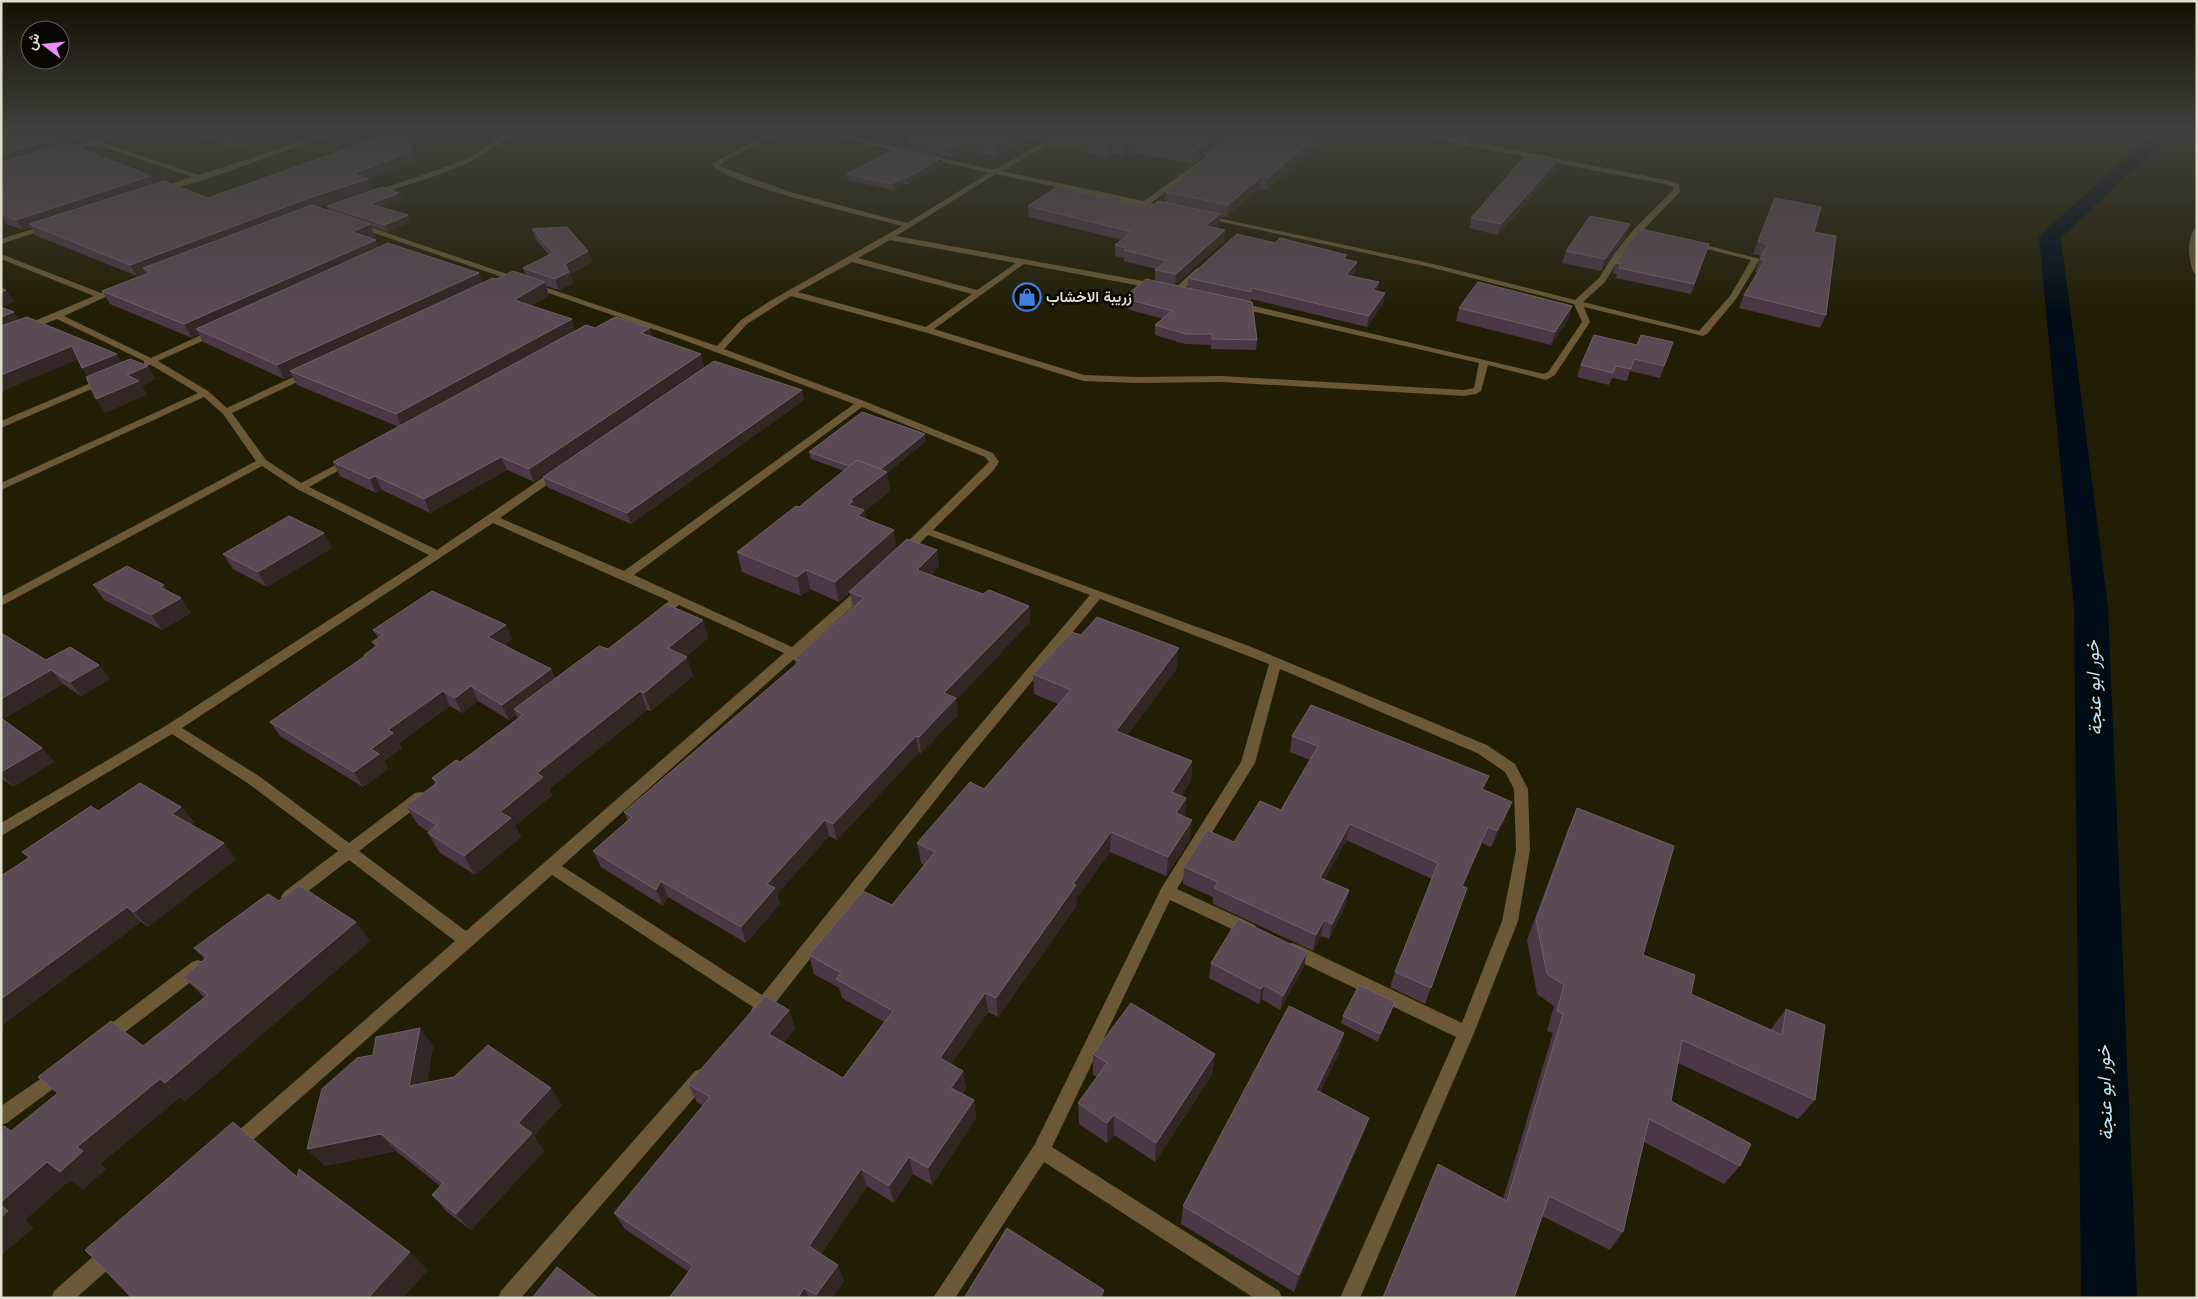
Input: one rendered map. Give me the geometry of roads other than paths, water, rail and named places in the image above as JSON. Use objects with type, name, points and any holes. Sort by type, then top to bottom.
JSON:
[{"type":"street","points":[[364,196],[377,192]]},
{"type":"street","points":[[781,192],[907,225]]},
{"type":"street","points":[[719,349],[744,322],[790,293],[851,260],[962,192]]},
{"type":"street","points":[[1086,192],[1173,210]]},
{"type":"street","points":[[1144,204],[1161,192]]},
{"type":"street","points":[[1577,302],[1602,280],[1617,256],[1642,232],[1676,192]]},
{"type":"street","points":[[1192,214],[1429,264],[1700,334],[1729,304],[1747,279],[1756,259],[1683,241]]},
{"type":"street","points":[[345,221],[513,278],[614,317],[719,349],[861,403],[989,455],[994,462],[894,562]]},
{"type":"street","points":[[1,242],[56,225]]},
{"type":"street","points":[[1241,232],[1248,226]]},
{"type":"street","points":[[2197,231],[2192,242],[2197,272]]},
{"type":"street","points":[[889,237],[1183,291],[1206,264]]},
{"type":"street","points":[[393,252],[411,244]]},
{"type":"street","points":[[1,256],[100,295]]},
{"type":"street","points":[[851,260],[979,293]]},
{"type":"street","points":[[927,330],[1022,262]]},
{"type":"street","points":[[495,286],[513,278]]},
{"type":"street","points":[[1,338],[57,316],[127,284]]},
{"type":"street","points":[[790,293],[927,330],[1068,374],[1103,380],[1222,379],[1464,393],[1473,392],[1478,389],[1484,362]]},
{"type":"street","points":[[1224,301],[1546,377],[1552,373],[1586,322],[1577,302]]},
{"type":"street","points":[[57,316],[151,361],[205,393],[226,412],[262,462],[301,488],[438,555]]},
{"type":"street","points":[[133,368],[223,328]]},
{"type":"street","points":[[718,364],[732,354]]},
{"type":"street","points":[[226,412],[316,370]]},
{"type":"street","points":[[1,425],[116,376]]},
{"type":"street","points":[[1,488],[205,393]]},
{"type":"street","points":[[626,576],[861,403]]},
{"type":"street","points":[[301,488],[362,455]]},
{"type":"street","points":[[1,602],[262,462]]},
{"type":"street","points":[[1,830],[172,728],[438,555],[567,465]]},
{"type":"street","points":[[492,519],[626,576],[794,653]]},
{"type":"street","points":[[926,531],[1098,593],[1276,662],[1482,749],[1510,768],[1521,789],[1523,850],[1510,921],[1466,1033],[1350,1298]]},
{"type":"street","points":[[225,1154],[794,653],[874,580]]},
{"type":"street","points":[[744,1027],[962,756],[1098,593]]},
{"type":"street","points":[[647,624],[678,600]]},
{"type":"street","points":[[943,1298],[1041,1150],[1167,891],[1248,763],[1276,662]]},
{"type":"street","points":[[172,728],[254,780],[466,940]]},
{"type":"street","points":[[278,905],[428,791]]},
{"type":"street","points":[[550,866],[764,1004]]},
{"type":"street","points":[[1167,891],[1264,937]]},
{"type":"street","points":[[1281,945],[1466,1033]]},
{"type":"street","points":[[90,1049],[208,959]]},
{"type":"street","points":[[508,1298],[712,1065]]},
{"type":"street","points":[[1,1117],[68,1066]]},
{"type":"street","points":[[1041,1150],[1272,1298]]},
{"type":"street","points":[[62,1298],[121,1245]]},
{"type":"waterway","name":"خور ابو عنجة","points":[[2099,192],[2050,237],[2091,607],[2109,1298]]},
{"type":"place","name":"زريبة الاخشاب","points":[[1027,297]]}]
